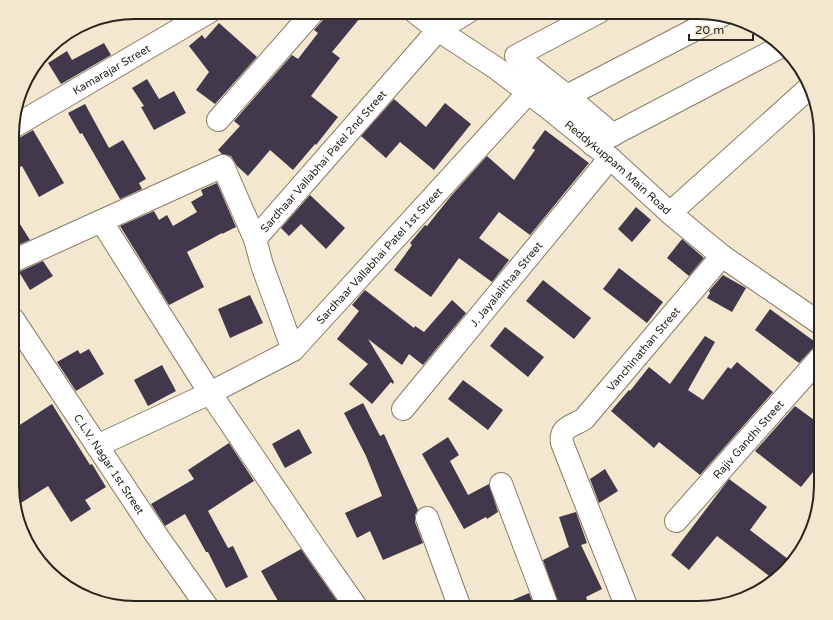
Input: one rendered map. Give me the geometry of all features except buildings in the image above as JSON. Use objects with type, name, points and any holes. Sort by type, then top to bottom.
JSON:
[{"type":"street","name":"Kamarajar Street","points":[[20,123],[197,19]]},
{"type":"street","points":[[218,120],[306,19]]},
{"type":"street","name":"Reddykuppam Main Road","points":[[424,19],[496,68],[547,107],[602,152],[670,213],[722,256],[814,319]]},
{"type":"street","name":"Sardhaar Vallabhai Patel 2nd Street","points":[[294,350],[262,265],[255,238],[438,30],[456,19]]},
{"type":"street","points":[[496,68],[586,19]]},
{"type":"street","points":[[547,107],[713,20]]},
{"type":"street","points":[[602,152],[613,135],[775,49]]},
{"type":"street","points":[[516,56],[613,135]]},
{"type":"street","points":[[670,213],[805,91]]},
{"type":"street","name":"Sardhaar Vallabhai Patel 1st Street","points":[[97,446],[210,394],[294,350],[528,93]]},
{"type":"street","name":"J. Jayalalithaa Street","points":[[403,409],[602,152]]},
{"type":"street","points":[[19,259],[223,166],[255,238]]},
{"type":"street","points":[[102,222],[210,394],[352,601]]},
{"type":"street","name":"Vanchinathan Street","points":[[624,601],[562,443],[561,436],[563,431],[584,419],[722,256]]},
{"type":"street","name":"C.L.V. Nagar 1st Street","points":[[19,328],[154,533],[203,601]]},
{"type":"street","name":"Rajiv Gandhi Street","points":[[676,521],[814,365]]},
{"type":"street","points":[[501,484],[545,601]]},
{"type":"street","points":[[427,518],[457,601]]}]
